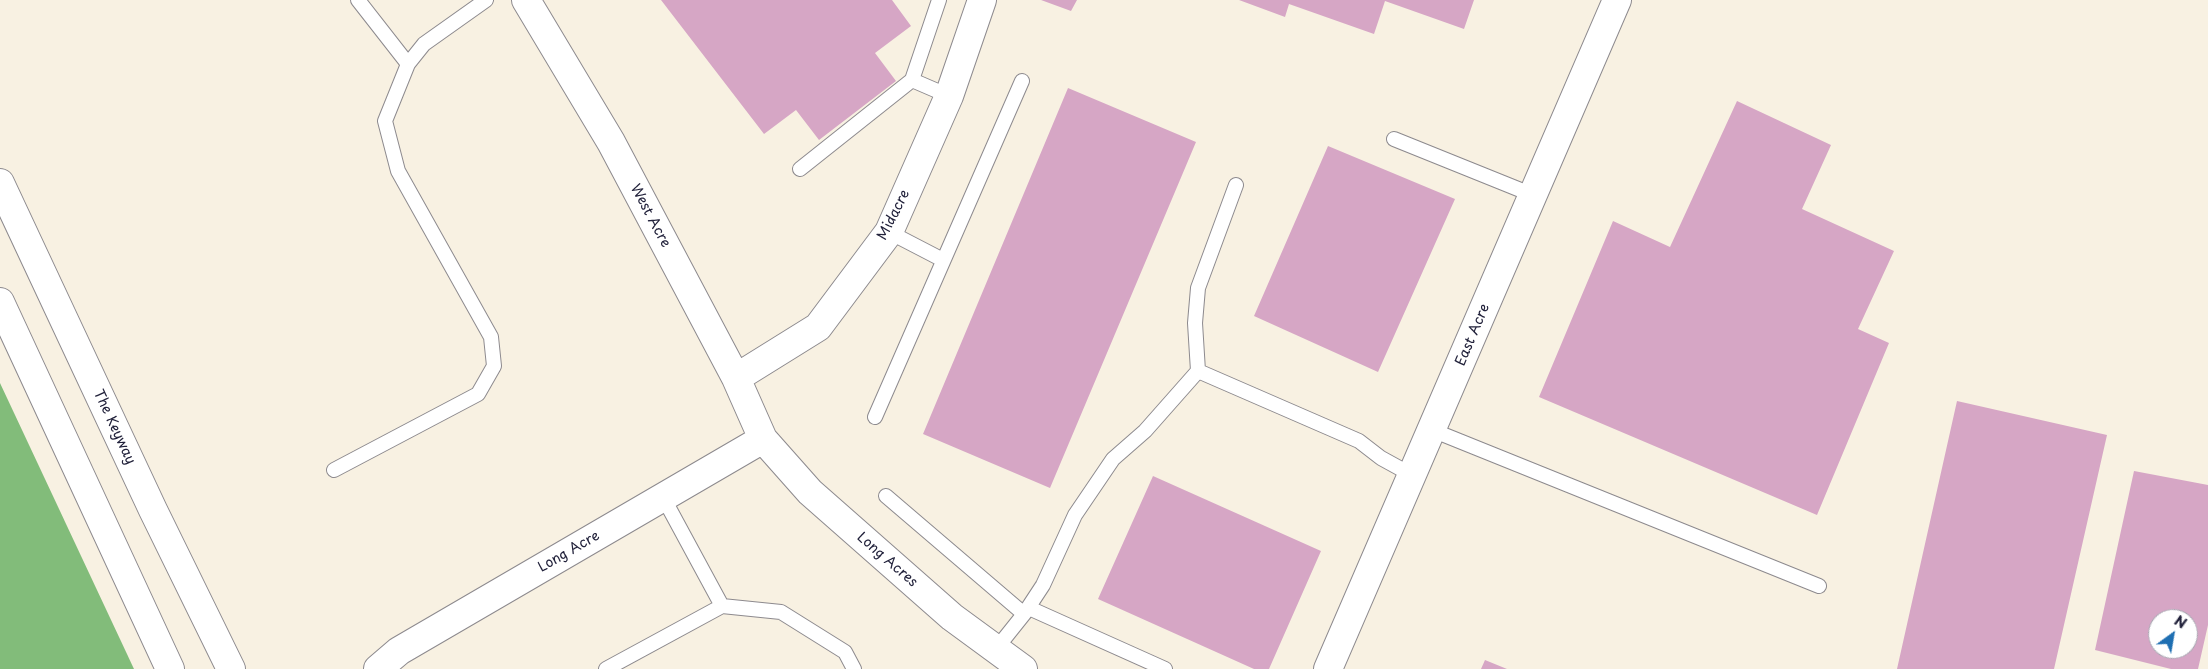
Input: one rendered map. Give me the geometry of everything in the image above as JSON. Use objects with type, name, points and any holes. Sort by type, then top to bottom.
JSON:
[{"type":"main road","name":"West Acre","points":[[526,0],[611,142],[736,378],[763,439]]},
{"type":"main road","name":"Midacre","points":[[736,378],[818,327],[889,232],[949,96],[982,0]]},
{"type":"main road","name":"East Acre","points":[[1328,669],[1618,0]]},
{"type":"main road","name":"The Keyway","points":[[0,183],[153,510],[231,669]]},
{"type":"main road","points":[[0,302],[170,669]]},
{"type":"main road","name":"Long Acre","points":[[378,669],[399,651],[763,439]]},
{"type":"main road","name":"Long Acres","points":[[763,439],[810,492],[952,617],[1023,669]]},
{"type":"lane","points":[[358,0],[408,64]]},
{"type":"lane","points":[[334,470],[478,394],[494,366],[491,337],[398,171],[385,120],[408,64],[424,44],[486,0]]},
{"type":"lane","points":[[800,169],[912,80],[939,0]]},
{"type":"lane","points":[[912,80],[949,96]]},
{"type":"lane","points":[[875,417],[1022,81]]},
{"type":"lane","points":[[1394,139],[1533,195]]},
{"type":"lane","points":[[996,649],[1026,611],[1042,585],[1074,514],[1113,459],[1145,431],[1198,371],[1195,323],[1198,288],[1236,185]]},
{"type":"lane","points":[[889,232],[943,260]]},
{"type":"lane","points":[[1198,371],[1359,441],[1381,458],[1412,476]]},
{"type":"lane","points":[[1432,430],[1819,586]]},
{"type":"lane","points":[[886,496],[1026,611],[1165,669]]},
{"type":"lane","points":[[663,497],[722,606]]},
{"type":"lane","points":[[606,669],[722,606],[781,612],[845,652],[854,669]]},
{"type":"green space","points":[[0,383],[134,669],[0,669]]},
{"type":"building","points":[[661,0],[892,0],[911,26],[875,53],[896,81],[819,140],[796,110],[764,134]]},
{"type":"building","points":[[1041,0],[1077,0],[1071,11]]},
{"type":"building","points":[[1239,0],[1474,0],[1464,29],[1385,1],[1374,34],[1289,4],[1285,17]]},
{"type":"building","points":[[1068,88],[1196,142],[1050,488],[923,434]]},
{"type":"building","points":[[1737,101],[1831,145],[1802,209],[1894,251],[1858,329],[1889,343],[1817,515],[1539,397],[1613,221],[1670,247]]},
{"type":"building","points":[[1328,146],[1455,199],[1378,372],[1254,316]]},
{"type":"building","points":[[1957,401],[2107,435],[2054,669],[1897,669]]},
{"type":"building","points":[[2134,471],[2208,485],[2208,625],[2198,669],[2171,669],[2095,650]]},
{"type":"building","points":[[1153,476],[1321,551],[1269,669],[1254,669],[1098,599]]},
{"type":"building","points":[[1485,660],[1507,669],[1481,669]]}]
